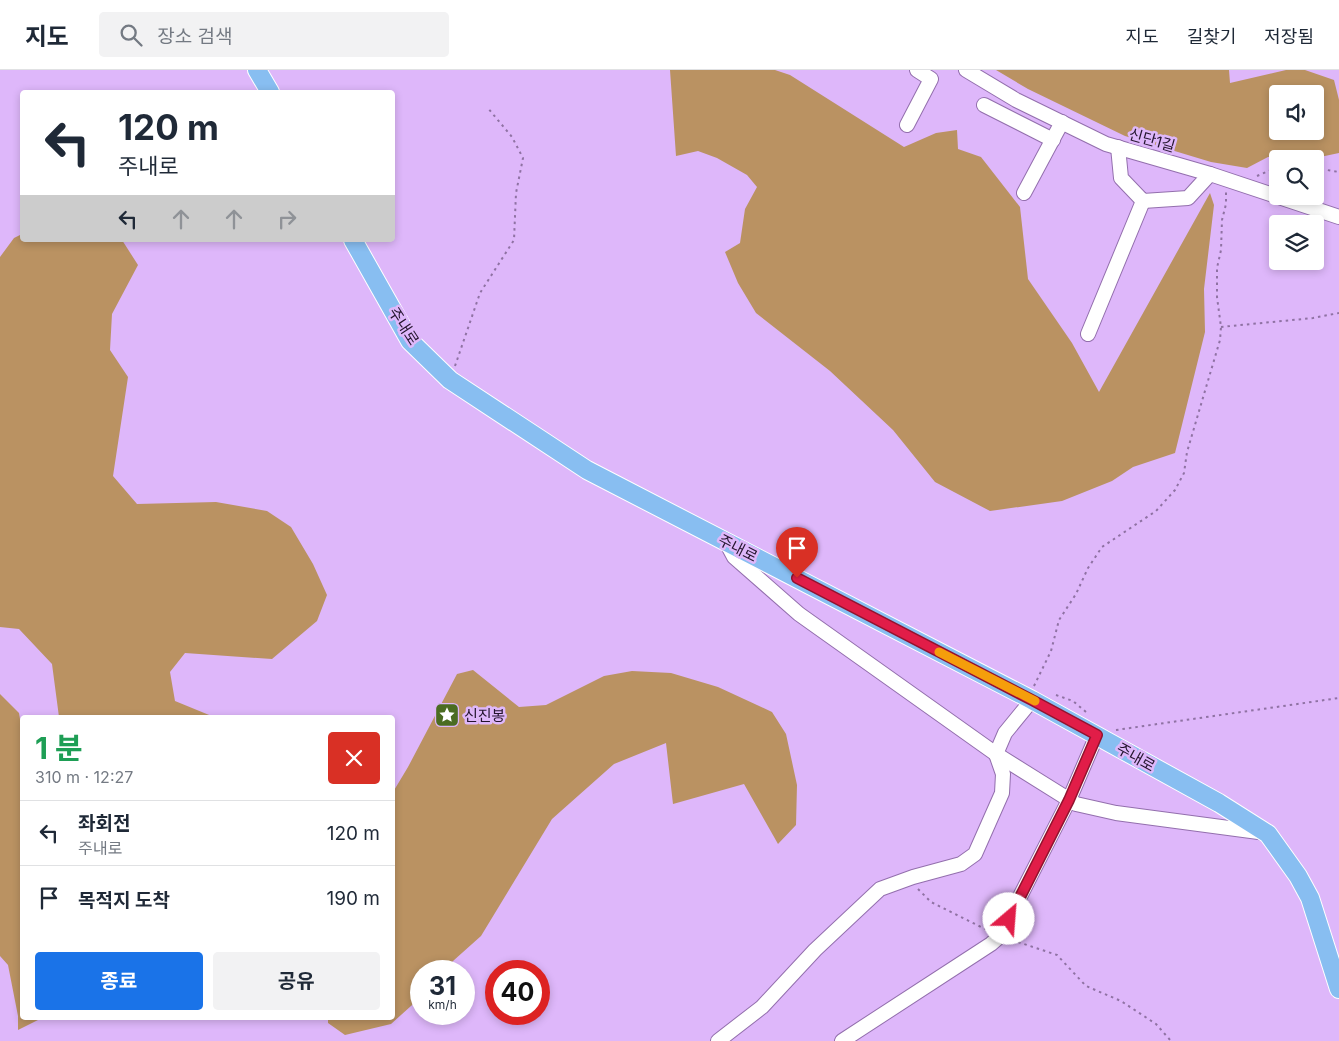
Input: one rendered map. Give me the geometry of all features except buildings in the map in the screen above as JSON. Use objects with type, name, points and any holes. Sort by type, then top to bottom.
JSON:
[{"type":"main road","points":[[257,70],[269,90]]},
{"type":"main road","name":"주내로","points":[[354,242],[410,340],[450,380],[587,470],[1030,698],[1219,803],[1268,834],[1298,876],[1310,898],[1339,989]]},
{"type":"street","points":[[907,125],[931,79],[917,70]]},
{"type":"street","name":"신단1길","points":[[966,70],[1016,100],[1106,144],[1210,174],[1339,217]]},
{"type":"street","points":[[984,105],[1052,140]]},
{"type":"street","points":[[1024,193],[1062,122]]},
{"type":"street","points":[[1118,147],[1121,178],[1143,201]]},
{"type":"street","points":[[1143,201],[1188,198],[1210,174]]},
{"type":"street","points":[[1088,334],[1143,201]]},
{"type":"street","points":[[726,542],[734,557],[799,614],[996,754],[1076,804],[1116,814],[1268,834]]},
{"type":"street","points":[[718,1041],[762,1007],[815,950],[880,889],[908,878],[961,864],[974,854],[1002,793],[1003,774],[996,754],[1005,734],[1030,698]]},
{"type":"street","points":[[842,1041],[992,944],[1000,936],[1069,800],[1097,735]]},
{"type":"path","points":[[450,380],[480,293],[514,240],[516,192],[523,158],[512,137],[488,107]]},
{"type":"path","points":[[1324,170],[1339,172]]},
{"type":"path","points":[[1253,188],[1258,175],[1269,171]]},
{"type":"path","points":[[1030,698],[1051,651],[1059,620],[1102,547],[1156,511],[1175,490],[1184,473],[1187,452],[1220,340],[1221,327],[1217,297],[1217,268],[1221,250],[1222,220],[1226,204],[1227,180]]},
{"type":"path","points":[[1221,327],[1313,318],[1339,313]]},
{"type":"path","points":[[1050,695],[1072,701],[1092,717]]},
{"type":"path","points":[[1116,730],[1339,698]]},
{"type":"path","points":[[908,878],[931,902],[1000,936],[1057,955],[1086,986],[1121,1001],[1156,1024],[1171,1041]]},
{"type":"shaded area","points":[[670,70],[775,70],[790,75],[904,147],[936,133],[957,130],[958,149],[981,157],[1020,207],[1028,279],[1072,343],[1099,392],[1210,193],[1214,205],[1204,289],[1205,332],[1175,453],[1133,467],[1112,481],[1062,501],[990,511],[935,482],[893,430],[830,371],[756,313],[738,283],[725,252],[740,243],[745,209],[757,187],[747,175],[717,158],[698,151],[676,156]]},
{"type":"shaded area","points":[[996,70],[1229,70],[1230,83],[1286,70],[1305,70],[1334,80],[1339,100],[1339,153],[1324,156],[1324,150],[1269,150],[1269,157],[1247,168],[1211,162],[1125,136],[1028,89]]},
{"type":"shaded area","points":[[20,235],[20,242],[123,242],[138,265],[112,314],[110,350],[128,377],[113,476],[137,504],[216,502],[267,511],[291,527],[313,564],[327,595],[317,621],[272,659],[185,653],[170,672],[175,701],[209,715],[59,715],[52,664],[19,629],[0,627],[0,257],[14,238]]},
{"type":"shaded area","points":[[473,670],[519,707],[546,705],[604,676],[632,671],[671,673],[718,687],[772,712],[786,734],[797,785],[796,825],[778,844],[744,784],[673,804],[666,743],[614,764],[552,819],[481,936],[454,960],[410,960],[410,1007],[391,1024],[345,1035],[328,1023],[328,1020],[395,1020],[395,789],[457,674]]},
{"type":"shaded area","points":[[0,694],[19,713],[20,719],[20,1020],[38,1020],[18,1030],[18,1016],[8,965],[0,956]]},
{"type":"slow traffic","points":[[939,652],[1035,701]]},
{"type":"place","name":"신진봉","points":[[447,715]]},
{"type":"route","points":[[797,578],[1097,735],[1069,800],[1009,919]]}]
